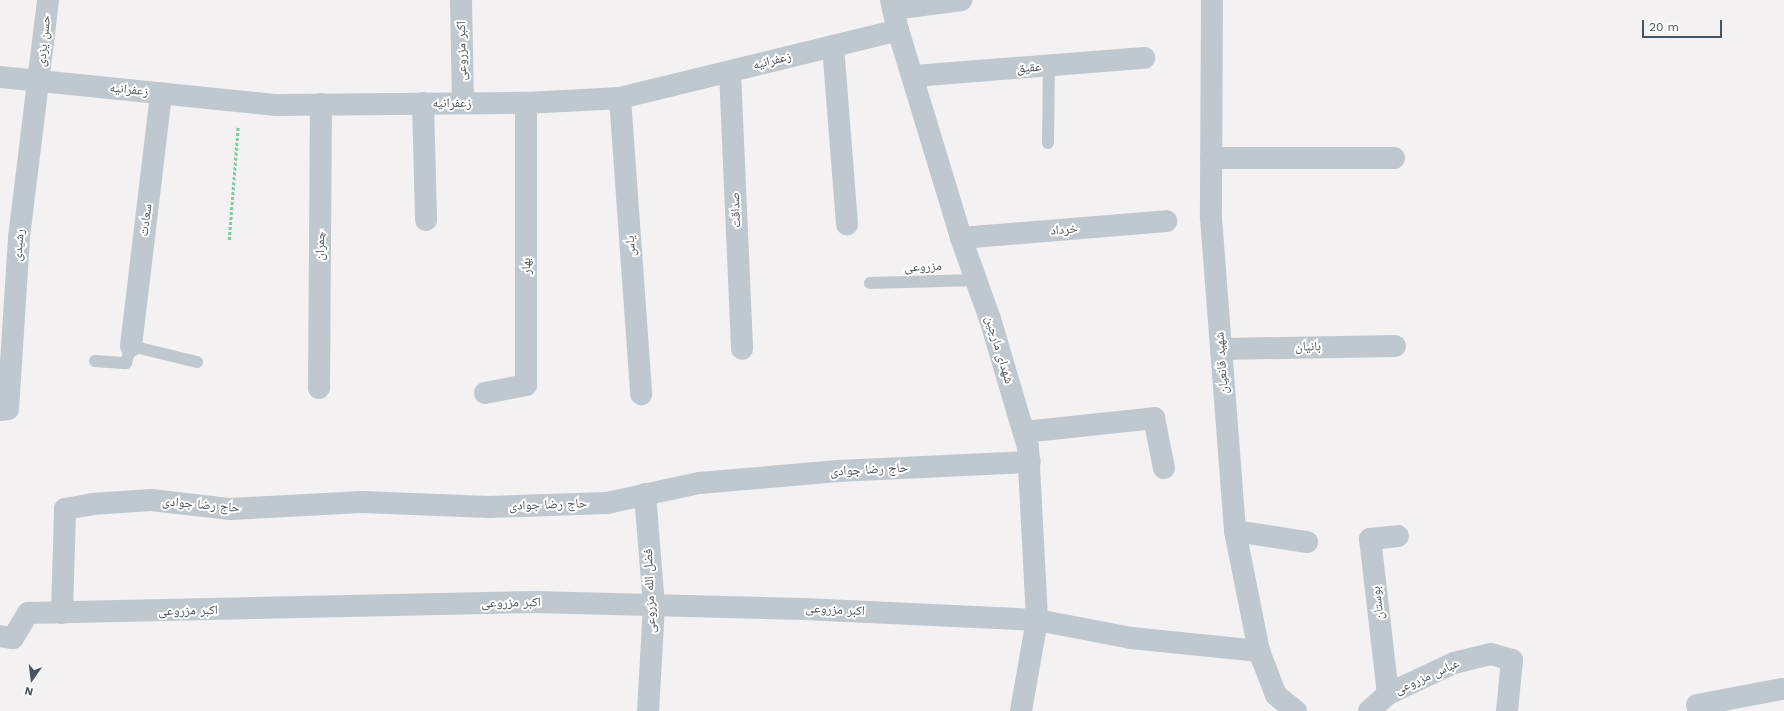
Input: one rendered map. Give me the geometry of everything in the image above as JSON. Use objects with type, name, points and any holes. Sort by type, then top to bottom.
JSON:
[{"type":"street","name":"حسن یزدی","points":[[40,82],[48,0]]},
{"type":"street","name":"اکبر مزروعی","points":[[461,0],[463,102]]},
{"type":"street","points":[[892,4],[961,0]]},
{"type":"street","name":"شهید قانعیان","points":[[1212,0],[1211,218],[1235,531],[1259,651],[1276,696],[1296,711]]},
{"type":"street","name":"شهدای مارچین","points":[[892,4],[898,30],[914,76],[961,238],[976,280],[1024,432],[1030,462],[1037,620],[1021,711]]},
{"type":"street","name":"زعفرانیه","points":[[0,77],[277,105],[463,102],[526,103],[620,98],[898,30]]},
{"type":"street","points":[[833,46],[848,224]]},
{"type":"street","name":"عقیق","points":[[914,76],[1144,58]]},
{"type":"street","name":"صداقت","points":[[730,72],[742,349]]},
{"type":"street","name":"رشیدی","points":[[4,410],[19,237],[40,82]]},
{"type":"street","name":"سعادت","points":[[131,346],[161,94]]},
{"type":"street","name":"یاس","points":[[620,98],[642,394]]},
{"type":"street","points":[[423,103],[426,220]]},
{"type":"street","name":"بهار","points":[[485,393],[526,385],[526,103]]},
{"type":"street","name":"چمران","points":[[319,388],[322,104]]},
{"type":"street","points":[[1211,158],[1394,158]]},
{"type":"street","name":"خرداد","points":[[961,238],[1166,221]]},
{"type":"street","name":"بانیان","points":[[1220,349],[1395,346]]},
{"type":"street","points":[[1024,432],[1154,418],[1164,468]]},
{"type":"street","name":"حاج رضا جوادی","points":[[62,614],[65,509],[92,504],[151,500],[230,509],[362,502],[489,507],[607,503],[699,483],[830,471],[1030,462]]},
{"type":"street","name":"فضل الله مزروعی","points":[[645,494],[654,605],[648,711]]},
{"type":"street","points":[[1235,531],[1307,542]]},
{"type":"street","name":"بوستان","points":[[1388,694],[1370,539],[1398,536]]},
{"type":"street","name":"اکبر مزروعی","points":[[0,636],[13,638],[28,613],[62,614],[528,603],[804,609],[1037,620],[1131,638],[1259,651]]},
{"type":"street","name":"عباس مزروعی","points":[[1369,711],[1388,694],[1454,663],[1491,654],[1512,660],[1507,711]]},
{"type":"street","points":[[1698,705],[1741,704],[1782,689]]},
{"type":"lane","points":[[1048,143],[1049,66]]},
{"type":"lane","name":"مزروعی","points":[[870,283],[976,280]]},
{"type":"lane","points":[[95,361],[126,363],[131,346],[197,362]]},
{"type":"path","points":[[229,240],[240,101]]}]
